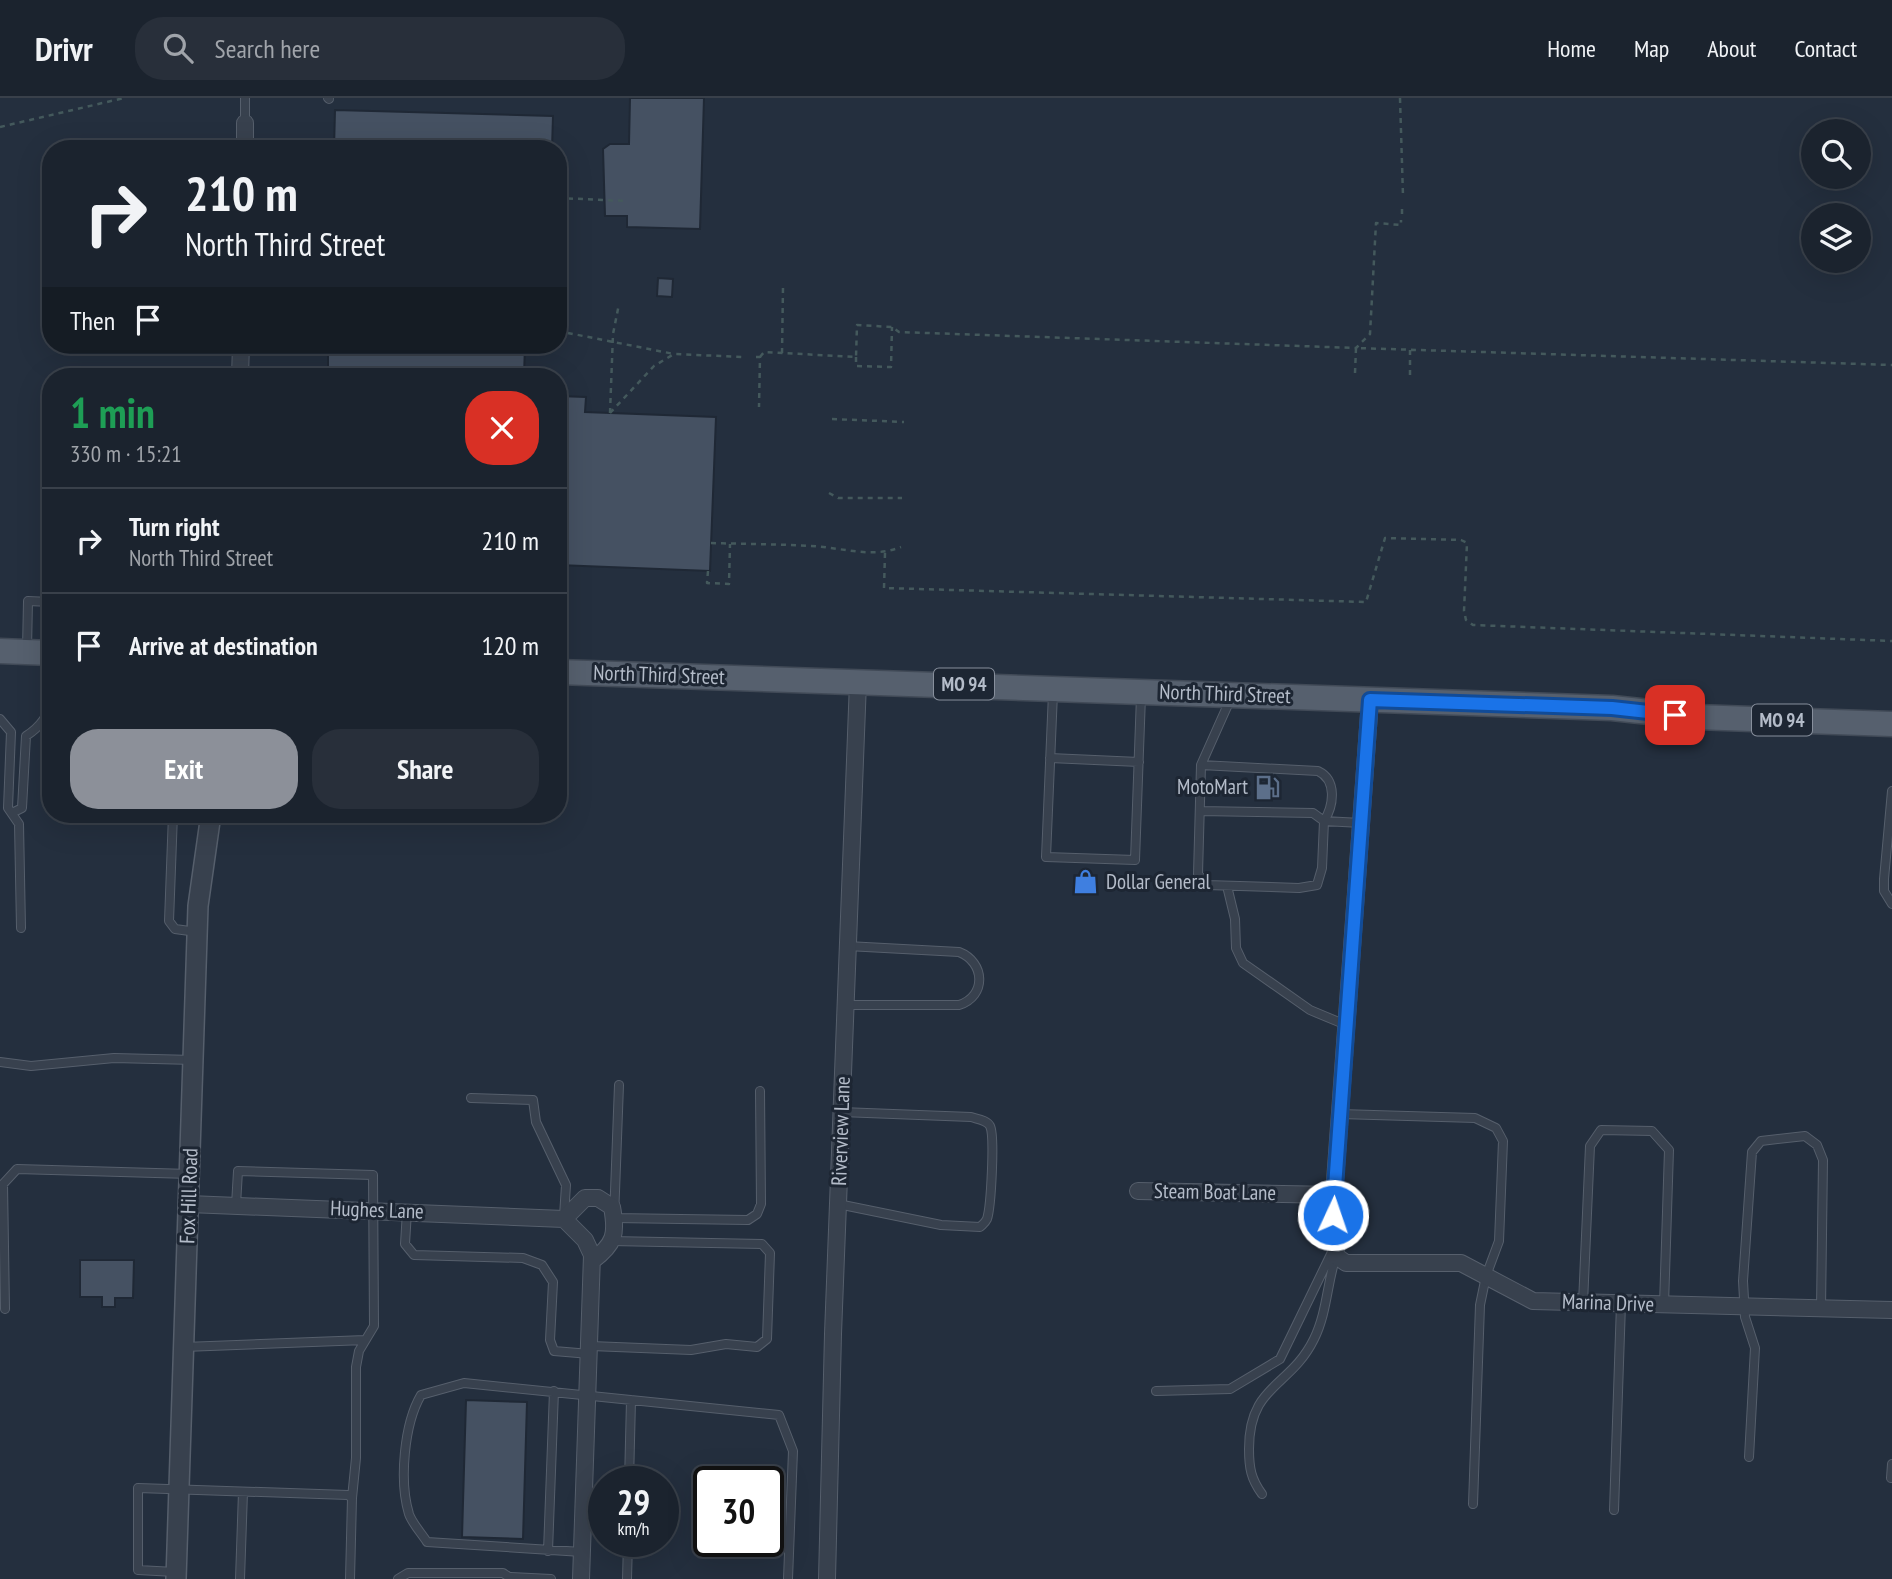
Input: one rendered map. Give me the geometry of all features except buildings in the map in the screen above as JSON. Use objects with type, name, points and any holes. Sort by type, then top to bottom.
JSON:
[{"type":"main road","points":[[0,651],[39,653]]},
{"type":"main road","name":"North Third Street","points":[[567,671],[1053,686],[1612,708],[1696,717],[1892,724]]},
{"type":"street","points":[[245,123],[245,140]]},
{"type":"street","name":"Riverview Lane","points":[[827,1579],[841,1112],[858,682]]},
{"type":"street","points":[[1335,1252],[1334,1195],[1370,700]]},
{"type":"street","name":"Fox Hill Road","points":[[176,1575],[197,932],[202,862],[209,823]]},
{"type":"street","name":"Steam Boat Lane","points":[[1138,1191],[1334,1195]]},
{"type":"street","points":[[581,1579],[592,1261],[585,1240],[564,1219],[585,1198],[598,1198],[612,1207],[616,1232],[606,1251],[592,1261]]},
{"type":"street","name":"Hughes Lane","points":[[189,1204],[564,1219]]},
{"type":"street","name":"Marina Drive","points":[[1335,1252],[1346,1263],[1461,1263],[1533,1301],[1892,1310]]},
{"type":"lane","points":[[245,98],[245,123]]},
{"type":"lane","points":[[39,653],[28,601],[42,602]]},
{"type":"lane","points":[[1053,686],[1046,857],[1135,860],[1141,690]]},
{"type":"lane","points":[[1201,765],[1318,771],[1326,774],[1330,782],[1331,810],[1324,821],[1322,868],[1317,885],[1299,888],[1208,885],[1198,874],[1201,765],[1232,694]]},
{"type":"lane","points":[[0,719],[11,732],[8,808],[14,812],[19,824],[21,928]]},
{"type":"lane","points":[[14,812],[22,808],[26,736],[36,730],[42,722]]},
{"type":"lane","points":[[1050,758],[1139,762]]},
{"type":"lane","points":[[1892,791],[1884,879],[1884,891],[1892,904]]},
{"type":"lane","points":[[1200,811],[1313,813],[1324,821],[1361,823]]},
{"type":"lane","points":[[173,823],[169,921],[174,929],[197,932]]},
{"type":"lane","points":[[1227,886],[1236,919],[1236,948],[1243,963],[1310,1010],[1346,1025]]},
{"type":"lane","points":[[845,1005],[959,1005],[971,1001],[979,990],[979,970],[971,957],[959,952],[848,946]]},
{"type":"lane","points":[[0,1062],[31,1066],[114,1058],[194,1060]]},
{"type":"lane","points":[[619,1085],[614,1218],[748,1220],[757,1214],[761,1204],[760,1091]]},
{"type":"lane","points":[[471,1098],[533,1100],[536,1122],[566,1185],[564,1219]]},
{"type":"lane","points":[[838,1204],[927,1222],[980,1227],[986,1221],[990,1168],[991,1128],[986,1122],[971,1117],[841,1112]]},
{"type":"lane","points":[[1340,1114],[1475,1118],[1496,1128],[1503,1141],[1499,1241],[1486,1276],[1480,1305],[1473,1504]]},
{"type":"lane","points":[[1583,1303],[1590,1146],[1601,1130],[1652,1130],[1669,1150],[1664,1305]]},
{"type":"lane","points":[[1749,1457],[1755,1348],[1743,1307],[1752,1152],[1761,1141],[1805,1136],[1817,1145],[1823,1160],[1821,1308]]},
{"type":"lane","points":[[5,1309],[3,1184],[17,1169],[190,1174]]},
{"type":"lane","points":[[236,1205],[238,1171],[373,1175],[374,1326],[365,1340],[356,1367],[356,1458],[349,1579]]},
{"type":"lane","points":[[407,1211],[405,1244],[414,1255],[523,1258],[542,1265],[552,1282],[550,1340],[554,1351],[691,1350],[726,1344],[757,1347],[767,1339],[770,1253],[762,1244],[611,1241]]},
{"type":"lane","points":[[1156,1391],[1230,1389],[1280,1359],[1335,1252]]},
{"type":"lane","points":[[1262,1494],[1252,1481],[1249,1433],[1252,1417],[1263,1396],[1291,1370],[1314,1338],[1335,1252]]},
{"type":"lane","points":[[1614,1510],[1621,1304]]},
{"type":"lane","points":[[184,1347],[365,1340]]},
{"type":"lane","points":[[582,1552],[427,1542],[409,1515],[404,1465],[412,1410],[421,1395],[464,1383],[779,1415],[793,1451],[788,1579]]},
{"type":"lane","points":[[548,1551],[554,1391]]},
{"type":"lane","points":[[629,1466],[631,1401]]},
{"type":"lane","points":[[1891,1478],[1892,1464]]},
{"type":"lane","points":[[176,1575],[138,1570],[138,1488],[348,1495],[352,1498]]},
{"type":"lane","points":[[240,1579],[243,1492]]},
{"type":"lane","points":[[627,1579],[628,1557]]},
{"type":"lane","points":[[398,1579],[408,1573],[503,1573],[512,1578],[551,1579]]},
{"type":"path","points":[[0,127],[124,98]]},
{"type":"path","points":[[1400,98],[1403,196]]},
{"type":"path","points":[[567,198],[627,201]]},
{"type":"path","points":[[1402,206],[1402,214]]},
{"type":"path","points":[[1355,373],[1356,348],[1370,334],[1376,223],[1401,225],[1401,219]]},
{"type":"path","points":[[782,353],[783,287]]},
{"type":"path","points":[[619,304],[613,343],[611,413],[654,366],[674,354]]},
{"type":"path","points":[[892,327],[891,367],[856,366],[857,325],[892,327],[899,332],[1892,365]]},
{"type":"path","points":[[567,333],[674,354],[744,357]]},
{"type":"path","points":[[1410,349],[1410,375]]},
{"type":"path","points":[[759,407],[758,357],[764,352],[856,357]]},
{"type":"path","points":[[832,419],[904,422]]},
{"type":"path","points":[[829,493],[838,498],[902,498]]},
{"type":"path","points":[[886,553],[884,588],[1366,602],[1385,538],[1461,540],[1467,543],[1464,611],[1466,620],[1473,625],[1892,641]]},
{"type":"path","points":[[711,542],[813,546],[836,551],[886,553],[901,547]]},
{"type":"path","points":[[708,571],[708,583],[729,584],[730,544]]},
{"type":"place","name":"MotoMart","points":[[1268,787]]},
{"type":"place","name":"Dollar General","points":[[1086,882]]},
{"type":"route","points":[[1333,1215],[1370,700],[1612,708],[1675,715]]}]
